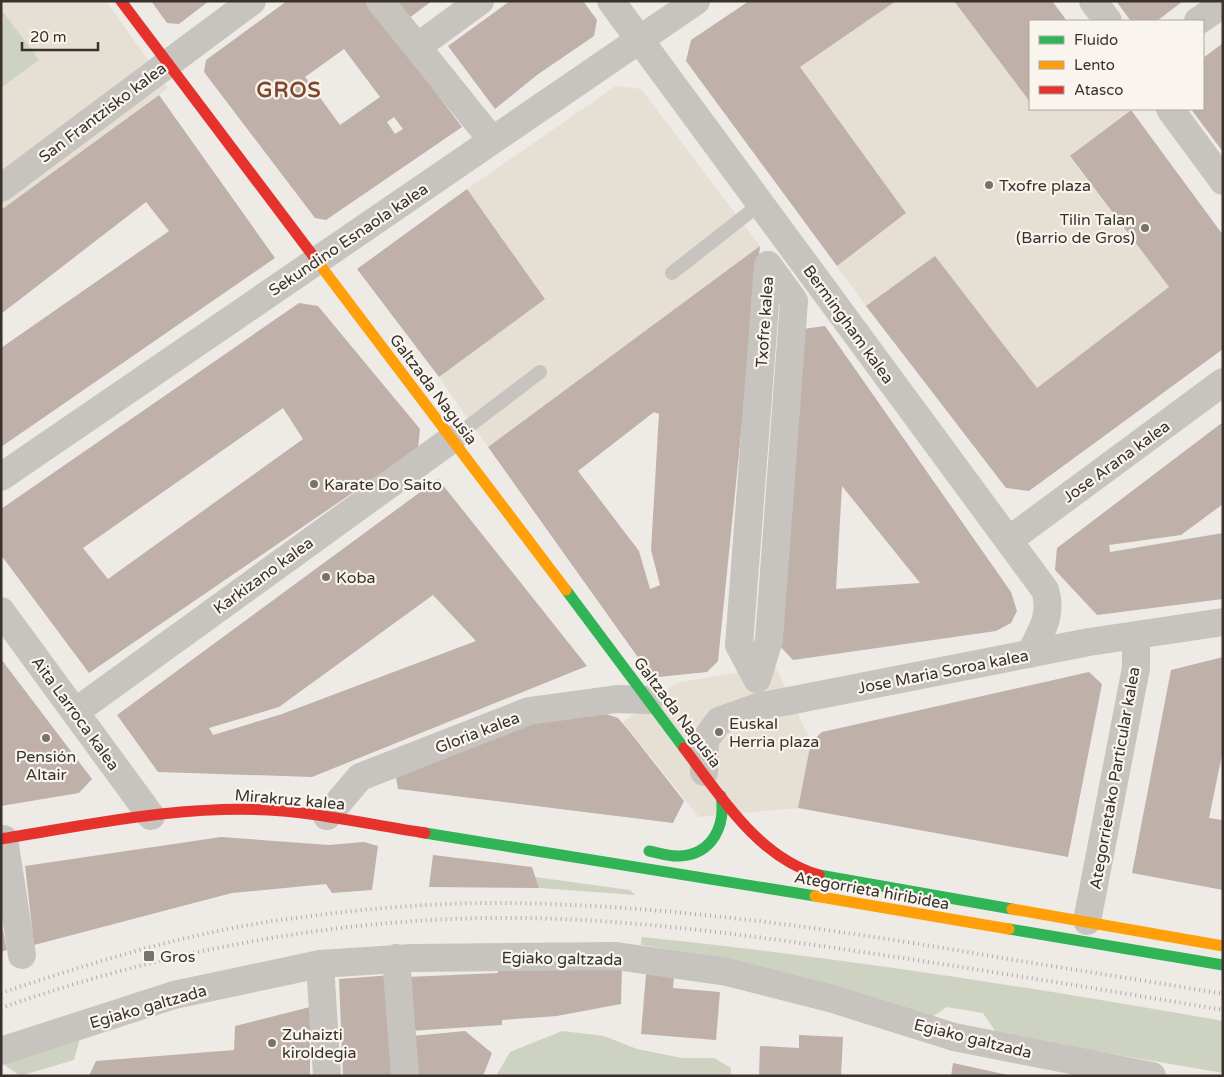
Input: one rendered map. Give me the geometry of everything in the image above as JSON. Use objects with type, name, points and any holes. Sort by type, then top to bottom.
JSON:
[{"type":"main road","name":"Galtzada Nagusia","points":[[120,1],[721,796],[777,858],[804,872],[819,875]]},
{"type":"main road","points":[[638,850],[679,856],[702,850],[711,843],[722,825],[724,805],[721,796]]},
{"type":"main road","name":"Mirakruz kalea","points":[[3,839],[151,816],[239,809],[327,816],[516,847]]},
{"type":"main road","points":[[516,847],[540,838]]},
{"type":"main road","name":"Ategorrieta hiribidea","points":[[516,847],[1223,965]]},
{"type":"main road","name":"Ategorrieta hiribidea","points":[[819,875],[1223,946]]},
{"type":"street","name":"San Frantzisko kalea","points":[[1,188],[252,1]]},
{"type":"street","points":[[380,1],[492,140]]},
{"type":"street","points":[[417,47],[480,1]]},
{"type":"street","name":"Bermingham kalea","points":[[611,1],[1046,590],[1050,602],[1048,619],[1030,654]]},
{"type":"street","name":"Sekundino Esnaola kalea","points":[[1,477],[696,1]]},
{"type":"street","points":[[1093,1],[1107,20]]},
{"type":"street","points":[[1199,20],[1223,4]]},
{"type":"street","points":[[1171,110],[1223,182]]},
{"type":"street","name":"Txofre kalea","points":[[768,265],[794,301],[770,640],[757,679],[739,645],[768,265]]},
{"type":"street","name":"Jose Arana kalea","points":[[1008,540],[1223,382]]},
{"type":"street","name":"Karkizano kalea","points":[[75,712],[452,439]]},
{"type":"street","name":"Aita Larroca kalea","points":[[1,611],[151,816]]},
{"type":"street","name":"Jose Maria Soroa kalea","points":[[704,772],[705,740],[719,721],[758,708],[1030,654],[1223,622]]},
{"type":"street","name":"Ategorrietako Particular kalea","points":[[1087,921],[1136,668],[1136,635]]},
{"type":"street","name":"Gloria kalea","points":[[327,816],[360,777],[529,712],[618,699],[649,700]]},
{"type":"street","points":[[3,839],[22,954]]},
{"type":"street","name":"Egiako galtzada","points":[[1,1052],[174,995],[320,964],[396,958],[616,956],[728,972],[832,999],[954,1037],[1152,1076]]},
{"type":"street","points":[[396,958],[405,1076]]},
{"type":"street","points":[[320,964],[327,1076]]},
{"type":"lane","points":[[1157,110],[1209,183],[1223,192]]},
{"type":"lane","points":[[672,273],[760,204]]},
{"type":"lane","points":[[452,439],[540,372]]},
{"type":"green space","points":[[1,9],[40,60],[1,88]]},
{"type":"green space","points":[[535,877],[630,890],[635,895],[539,888]]},
{"type":"green space","points":[[642,937],[788,954],[933,974],[1223,1021],[1223,1073],[997,1034],[983,1013],[947,1007],[929,1019],[732,960],[641,945]]},
{"type":"green space","points":[[562,1031],[604,1036],[637,1049],[682,1058],[714,1058],[731,1068],[731,1076],[496,1076],[510,1052]]},
{"type":"green space","points":[[80,1038],[74,1060],[20,1076],[2,1063]]},
{"type":"shaded area","points":[[1,1],[106,1],[168,88],[1,210],[1,88],[39,60],[1,9]]},
{"type":"shaded area","name":"Txofre plaza","points":[[896,1],[954,1],[1029,101],[1029,110],[1130,110],[1070,157],[1169,287],[1037,388],[935,256],[866,306],[837,266],[906,213],[800,67]]},
{"type":"shaded area","points":[[616,86],[641,89],[760,246],[488,447],[439,377],[545,298],[467,189]]},
{"type":"shaded area","name":"Euskal Herria plaza","points":[[775,666],[811,742],[798,808],[699,817],[623,722],[676,683]]},
{"type":"building","points":[[151,1],[209,1],[179,24],[167,23]]},
{"type":"building","points":[[287,1],[367,1],[462,127],[326,220],[315,218],[204,72],[206,60]],"holes":[[[344,49],[380,97],[340,125],[305,77]],[[394,117],[403,129],[395,134],[387,122]]]},
{"type":"building","points":[[391,1],[432,1],[405,21]]},
{"type":"building","points":[[510,1],[583,1],[597,20],[594,36],[537,75],[495,109],[448,46]]},
{"type":"building","points":[[749,1],[896,1],[800,67],[906,213],[837,266],[686,61],[691,40]]},
{"type":"building","points":[[954,1],[1052,1],[1066,20],[1029,20],[1029,101]]},
{"type":"building","points":[[1116,1],[1183,1],[1158,20],[1130,20]]},
{"type":"building","points":[[1223,43],[1223,152],[1192,110],[1204,110],[1204,57]]},
{"type":"building","points":[[159,95],[275,258],[1,447],[1,348],[169,231],[146,202],[1,314],[1,210]]},
{"type":"building","points":[[1131,110],[1223,235],[1223,349],[1029,491],[1006,488],[866,306],[935,256],[1037,388],[1169,287],[1070,156]]},
{"type":"building","points":[[467,189],[545,299],[439,377],[357,269]]},
{"type":"building","points":[[760,246],[718,661],[707,672],[659,677],[647,670],[488,447]],"holes":[[[654,412],[659,414],[651,550],[660,585],[650,589],[639,551],[578,471]]]},
{"type":"building","points":[[299,303],[318,306],[420,429],[418,448],[89,673],[1,555],[1,509]],"holes":[[[283,408],[303,439],[108,579],[83,548]]]},
{"type":"building","points":[[825,326],[1011,592],[1017,611],[1011,623],[996,631],[793,660],[778,644],[796,330]],"holes":[[[842,486],[920,583],[836,589]]]},
{"type":"building","points":[[1223,422],[1223,504],[1181,535],[1109,545],[1110,552],[1223,533],[1223,599],[1097,615],[1055,570],[1057,548]]},
{"type":"building","points":[[438,479],[587,666],[312,777],[158,772],[117,715]],"holes":[[[433,595],[476,641],[282,714],[213,735],[209,728],[279,707]]]},
{"type":"building","points":[[1223,657],[1223,750],[1209,818],[1223,820],[1223,890],[1132,873],[1171,670]]},
{"type":"building","points":[[1,659],[92,779],[79,793],[1,806]]},
{"type":"building","points":[[1089,672],[1102,684],[1068,857],[798,808],[811,742],[822,732]]},
{"type":"building","points":[[587,714],[606,714],[618,718],[630,732],[684,801],[673,823],[398,789],[395,772],[517,724]]},
{"type":"building","points":[[221,837],[329,845],[364,842],[378,846],[372,890],[332,893],[326,884],[232,893],[34,945],[25,866]]},
{"type":"building","points":[[433,855],[532,867],[539,888],[429,887]]},
{"type":"building","points":[[1,921],[7,950],[1,952]]},
{"type":"building","points":[[622,966],[621,1004],[557,1016],[502,1020],[502,1025],[409,1031],[407,977],[498,973],[497,967]]},
{"type":"building","points":[[646,974],[674,977],[673,988],[720,992],[716,1040],[641,1034]]},
{"type":"building","points":[[392,975],[399,1076],[343,1076],[339,979]]},
{"type":"building","name":"Zuhaizti kiroldegia","points":[[310,1007],[310,1076],[89,1076],[96,1061],[234,1050],[235,1026]]},
{"type":"building","points":[[465,1031],[492,1053],[483,1076],[413,1076],[412,1036]]},
{"type":"building","points":[[799,1035],[843,1037],[841,1076],[759,1076],[760,1046],[799,1048]]},
{"type":"building","points":[[953,1063],[1008,1075],[1008,1076],[951,1076]]},
{"type":"railway","points":[[1,993],[110,958],[221,930],[259,923],[404,906],[513,903],[641,909],[768,922],[894,940],[1223,994]]},
{"type":"railway","points":[[1,1008],[63,987],[127,969],[257,940],[322,930],[388,923],[520,918],[638,924],[757,937],[981,970],[1223,1010]]},
{"type":"traffic: fast","points":[[566,590],[684,748]]},
{"type":"traffic: fast","points":[[649,851],[676,856],[691,854],[709,844],[719,827],[722,807],[721,796]]},
{"type":"traffic: fast","points":[[425,833],[815,896]]},
{"type":"traffic: fast","points":[[819,875],[1012,909]]},
{"type":"traffic: fast","points":[[1009,929],[1223,965]]},
{"type":"traffic: slow","points":[[317,261],[566,590]]},
{"type":"traffic: slow","points":[[815,896],[1009,929]]},
{"type":"traffic: slow","points":[[1012,909],[1223,946]]},
{"type":"traffic: jam","points":[[121,1],[317,261]]},
{"type":"traffic: jam","points":[[684,748],[727,805],[759,840],[797,866],[819,875]]},
{"type":"traffic: jam","points":[[1,839],[142,816],[177,812],[248,809],[318,815],[425,833]]},
{"type":"place","name":"Txofre plaza","points":[[989,185]]},
{"type":"place","name":"Tilin Talan (Barrio de Gros)","points":[[1145,228]]},
{"type":"place","name":"Karate Do Saito","points":[[314,484]]},
{"type":"place","name":"Koba","points":[[326,577]]},
{"type":"place","name":"Euskal Herria plaza","points":[[719,732]]},
{"type":"place","name":"Pensión Altair","points":[[46,738]]},
{"type":"place","name":"Gros","points":[[149,956]]},
{"type":"place","name":"Zuhaizti kiroldegia","points":[[272,1043]]},
{"type":"district","name":"GROS","points":[[289,90]]}]
